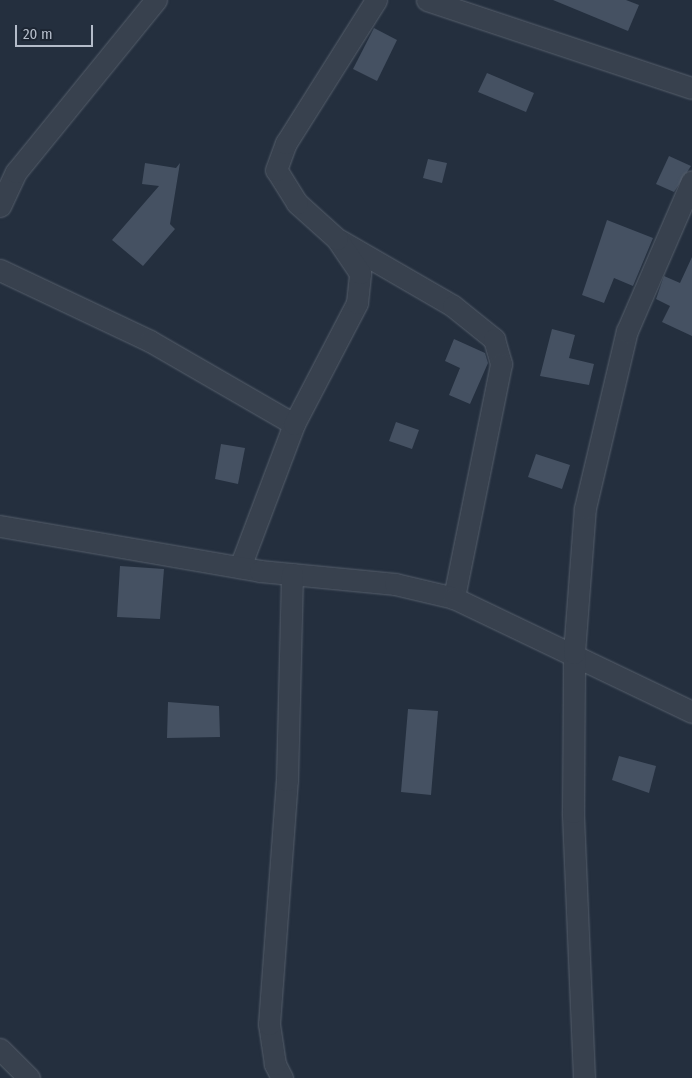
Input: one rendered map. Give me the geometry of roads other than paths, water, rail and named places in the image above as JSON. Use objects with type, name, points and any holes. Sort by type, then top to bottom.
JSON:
[{"type":"street","points":[[0,206],[16,172],[156,0]]},
{"type":"street","points":[[376,0],[286,143],[276,170],[297,203],[337,239],[453,306],[494,339],[501,364],[454,598]]},
{"type":"street","points":[[426,0],[692,88]]},
{"type":"street","points":[[584,1078],[572,812],[574,653],[585,508],[626,332],[692,181]]},
{"type":"street","points":[[240,567],[294,424],[357,303],[360,273],[337,239]]},
{"type":"street","points":[[0,270],[150,341],[294,424]]},
{"type":"street","points":[[0,526],[240,567],[395,584],[454,598],[574,653],[692,712]]},
{"type":"street","points":[[282,1078],[274,1064],[269,1024],[287,780],[292,574]]},
{"type":"street","points":[[0,1049],[29,1078]]}]
